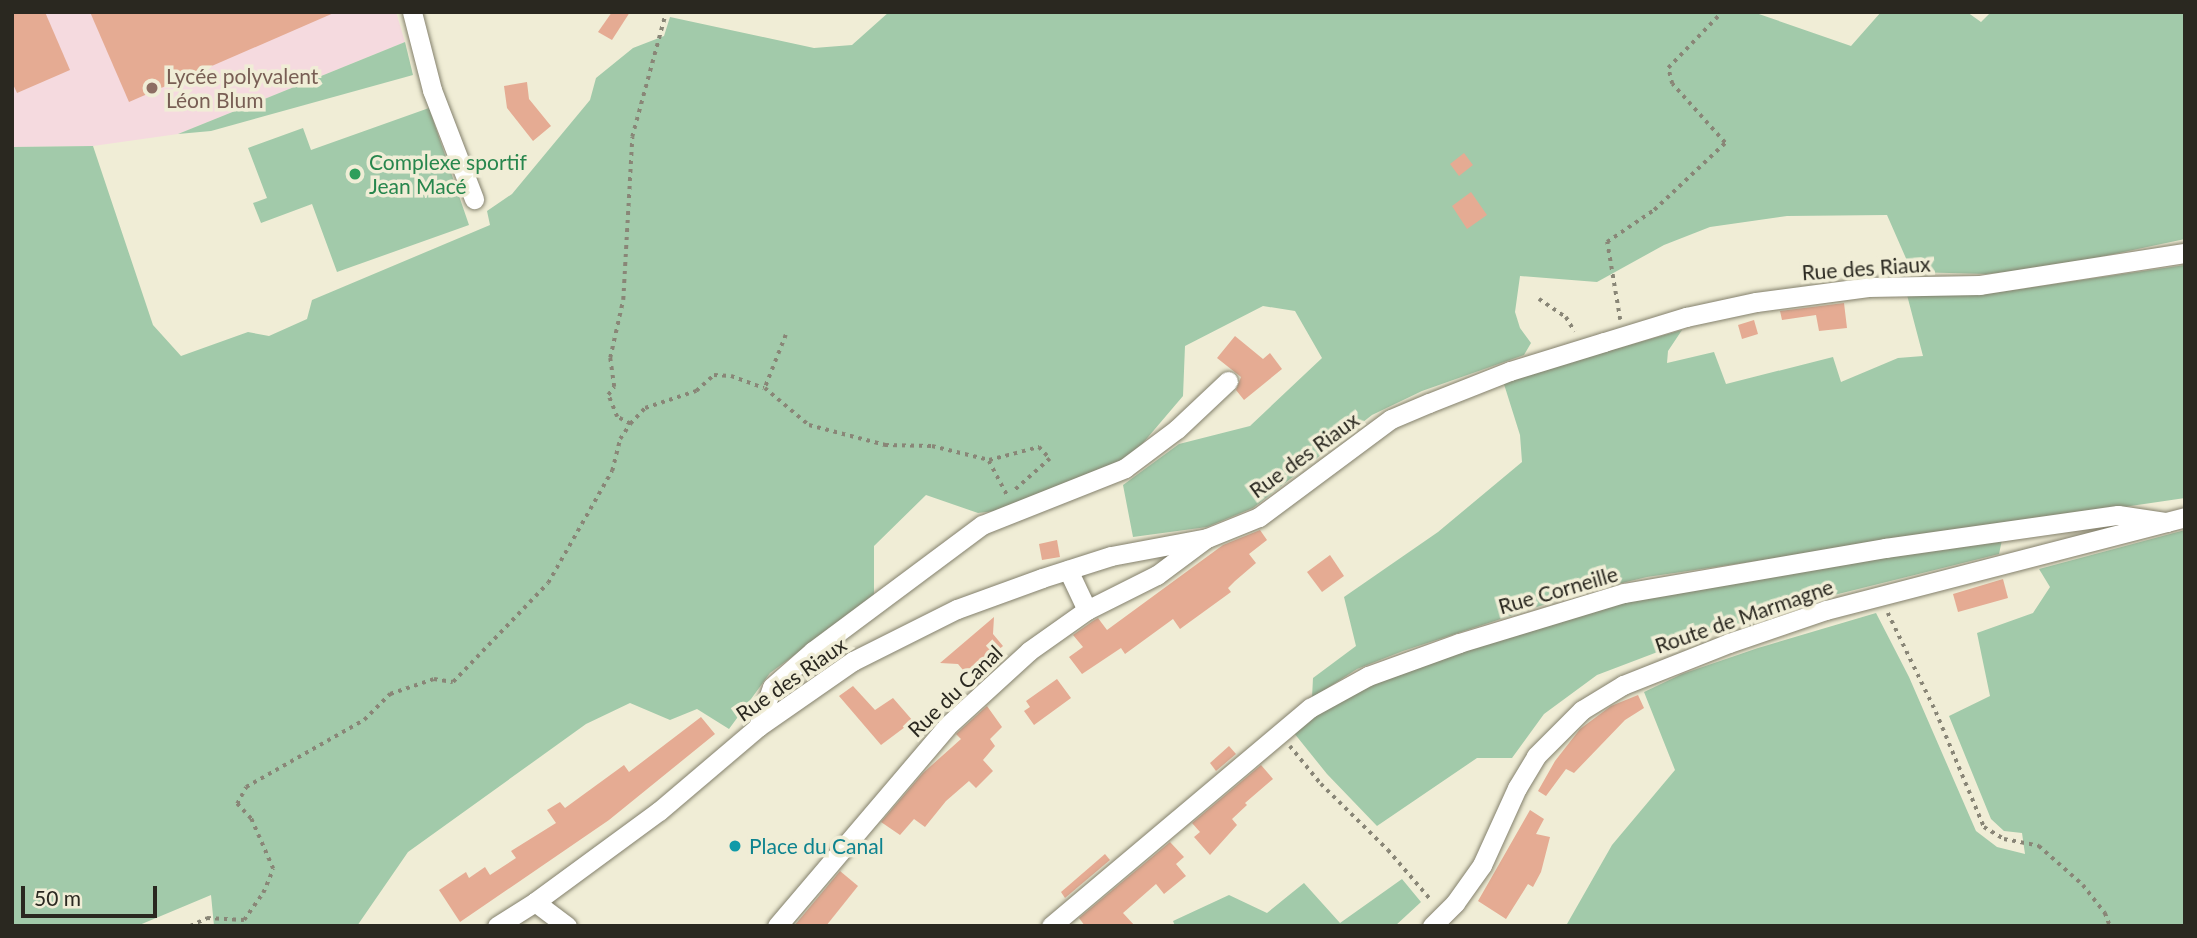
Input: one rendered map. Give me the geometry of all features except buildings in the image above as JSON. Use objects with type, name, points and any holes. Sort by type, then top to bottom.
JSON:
[{"type":"street","points":[[412,12],[432,90],[474,199]]},
{"type":"street","name":"Rue des Riaux","points":[[500,925],[659,811],[758,727],[853,661],[957,609],[1111,556],[1207,538],[1259,517],[1391,419],[1510,371],[1625,336],[1756,302],[1868,287],[1980,285],[2185,253]]},
{"type":"street","points":[[758,727],[772,687],[813,651],[982,526],[1125,468],[1177,429],[1228,381]]},
{"type":"street","name":"Rue Corneille","points":[[1051,926],[1310,708],[1368,676],[1459,643],[1624,593],[1885,548],[2118,515],[2175,519]]},
{"type":"street","name":"Route de Marmagne","points":[[1438,921],[1482,865],[1517,788],[1536,756],[1582,710],[1623,685],[1667,666],[1826,610],[2175,519]]},
{"type":"street","name":"Rue du Canal","points":[[776,926],[947,726],[1029,651],[1087,610],[1157,575],[1207,538]]},
{"type":"street","points":[[1068,570],[1087,610]]},
{"type":"street","points":[[535,902],[567,926]]},
{"type":"path","points":[[630,424],[617,418],[608,395],[614,387],[610,358],[623,300],[632,136],[666,12]]},
{"type":"path","points":[[1625,336],[1617,310],[1607,243],[1654,210],[1725,143],[1672,84],[1668,68],[1722,12]]},
{"type":"path","points":[[1539,299],[1566,317],[1585,348]]},
{"type":"path","points":[[765,388],[786,335]]},
{"type":"path","points":[[190,926],[207,918],[244,920],[263,893],[273,869],[251,819],[237,804],[246,787],[364,720],[390,694],[434,679],[453,682],[548,583],[612,471],[620,439],[645,408],[696,391],[715,375],[731,376],[765,388],[809,425],[885,445],[932,446],[989,460],[1039,447],[1050,459],[1008,496],[982,526]]},
{"type":"path","points":[[989,460],[1008,496]]},
{"type":"path","points":[[1880,595],[1936,712],[1984,827],[2004,839],[2039,846],[2083,885],[2105,913],[2110,926]]},
{"type":"path","points":[[1280,734],[1321,784],[1421,885],[1438,921]]},
{"type":"shaded area","name":"Lycée polyvalent Léon Blum","points":[[12,12],[396,12],[405,42],[178,134],[93,146],[13,147]]},
{"type":"green space","points":[[889,12],[1753,12],[1851,46],[1881,12],[1967,12],[1981,22],[1991,12],[2185,12],[2185,239],[2048,268],[1986,274],[1912,272],[1887,215],[1787,216],[1710,227],[1664,245],[1597,282],[1520,276],[1515,312],[1520,328],[1531,343],[1524,355],[1422,391],[1372,415],[1253,508],[1207,527],[1133,537],[1123,485],[1179,444],[1250,426],[1322,358],[1295,311],[1263,306],[1185,346],[1183,396],[1126,463],[1012,509],[978,513],[926,495],[874,546],[874,597],[770,673],[729,729],[697,709],[670,720],[630,703],[586,724],[408,852],[357,926],[214,926],[211,895],[137,926],[12,926],[12,147],[93,146],[153,325],[181,356],[248,332],[269,336],[307,319],[312,300],[490,225],[487,211],[512,194],[590,100],[596,78],[633,48],[664,36],[670,17],[814,48],[852,45]]},
{"type":"green space","points":[[405,42],[413,75],[211,131],[178,134]]},
{"type":"green space","name":"Complexe sportif Jean Macé","points":[[429,108],[469,225],[337,272],[312,204],[261,223],[253,203],[267,198],[248,148],[303,128],[311,150]]},
{"type":"green space","points":[[2185,265],[2185,498],[1647,577],[1580,593],[1403,651],[1357,669],[1312,698],[1313,678],[1356,646],[1344,597],[1438,532],[1522,462],[1520,435],[1503,381],[1682,330],[1668,351],[1667,363],[1714,352],[1726,384],[1833,357],[1841,382],[1898,358],[1923,356],[1907,295],[1993,293]]},
{"type":"green space","points":[[2185,530],[2185,926],[1567,924],[1612,845],[1675,770],[1644,692],[1682,674],[1758,648],[1876,613],[1909,677],[1976,831],[1997,847],[2025,854],[2022,833],[2004,831],[1991,819],[1949,716],[1990,696],[1977,633],[2033,613],[2050,587],[2039,569]]},
{"type":"green space","points":[[2002,540],[1999,554],[1814,600],[1697,637],[1597,675],[1544,714],[1512,758],[1477,758],[1377,826],[1327,774],[1294,733],[1313,714],[1405,670],[1627,597]]},
{"type":"green space","points":[[1402,879],[1421,902],[1395,926],[1175,926],[1173,921],[1229,895],[1267,913],[1304,883],[1340,923]]},
{"type":"place","name":"Lycée polyvalent Léon Blum","points":[[152,88]]},
{"type":"place","name":"Complexe sportif Jean Macé","points":[[355,174]]},
{"type":"place","name":"Place du Canal","points":[[735,846]]}]
